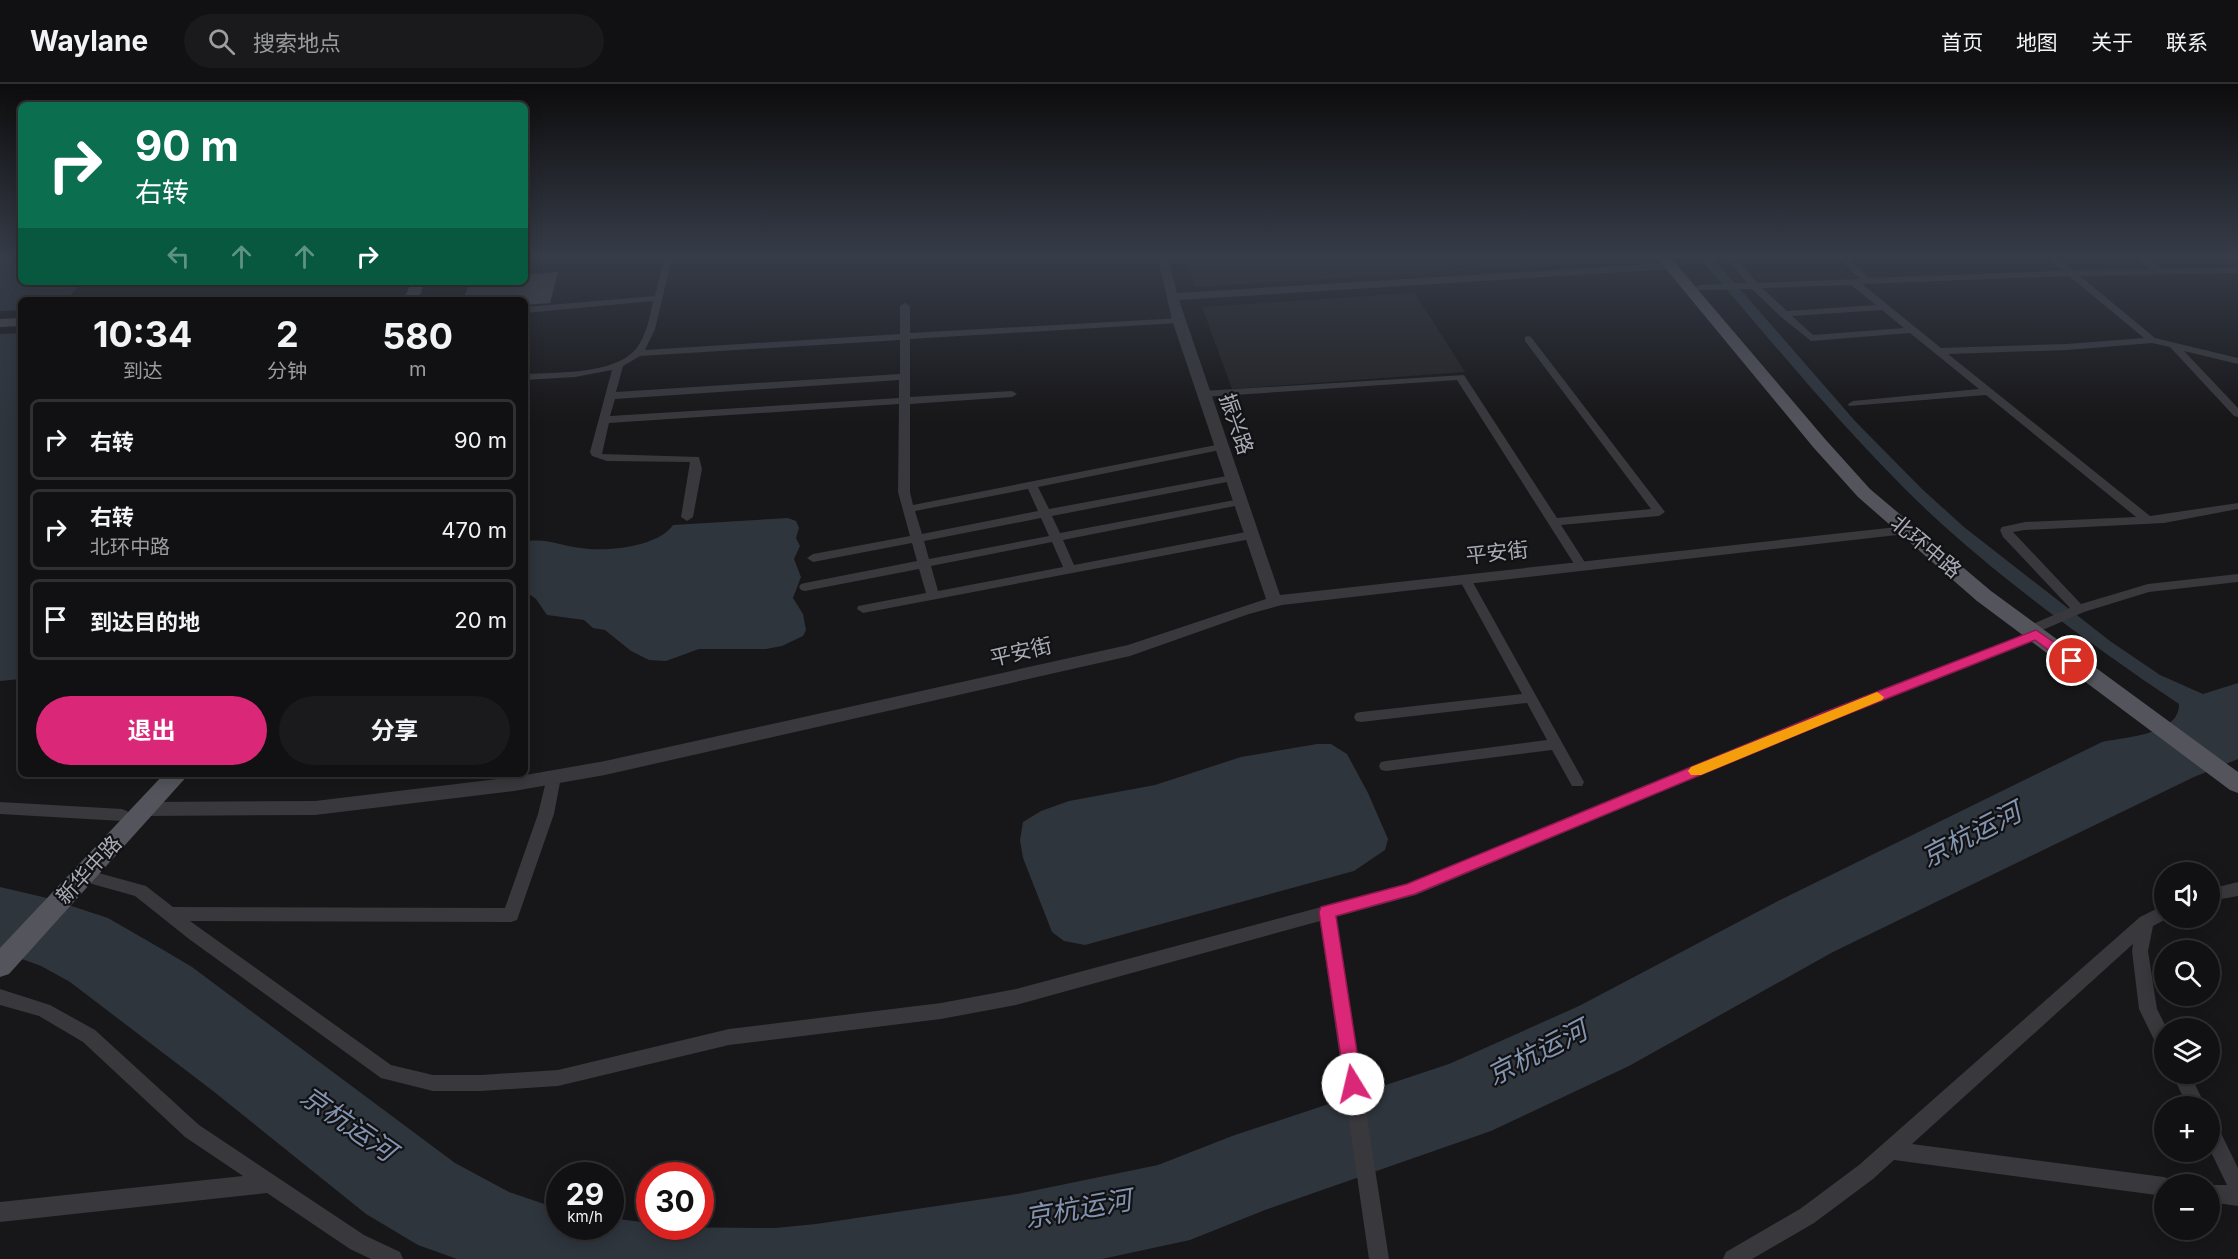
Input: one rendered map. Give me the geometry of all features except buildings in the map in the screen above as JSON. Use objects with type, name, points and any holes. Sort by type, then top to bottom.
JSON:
[{"type":"main road","name":"北环中路","points":[[1713,313],[1844,472],[1905,530],[1984,596],[2038,630]]},
{"type":"main road","name":"北环中路","points":[[1721,313],[1876,492],[2038,630],[2237,779]]},
{"type":"main road","points":[[0,322],[18,322]]},
{"type":"main road","name":"新华中路","points":[[70,884],[122,815],[157,777]]},
{"type":"main road","name":"新华中路","points":[[2,956],[175,777]]},
{"type":"street","points":[[528,377],[606,370],[618,366],[638,353],[647,340],[653,313]]},
{"type":"street","points":[[905,313],[903,477],[916,538],[933,596]]},
{"type":"street","name":"振兴路","points":[[1176,313],[1274,601]]},
{"type":"street","points":[[1783,314],[1800,313]]},
{"type":"street","points":[[1892,313],[2147,520]]},
{"type":"street","points":[[2119,313],[2152,340]]},
{"type":"street","points":[[1783,314],[1810,338],[1913,330]]},
{"type":"street","points":[[638,353],[1178,320]]},
{"type":"street","points":[[1528,339],[1659,512],[1554,522]]},
{"type":"street","points":[[1939,351],[2067,347],[2152,340],[2238,361]]},
{"type":"street","points":[[2174,346],[2238,414]]},
{"type":"street","points":[[618,366],[596,452],[598,456],[695,459],[696,469],[687,517]]},
{"type":"street","points":[[610,396],[904,377]]},
{"type":"street","points":[[1203,394],[1460,377],[1582,567]]},
{"type":"street","points":[[1853,404],[1990,391]]},
{"type":"street","points":[[604,420],[1012,394]]},
{"type":"street","points":[[909,509],[1221,447]]},
{"type":"street","points":[[813,558],[1232,478]]},
{"type":"street","points":[[1032,485],[1070,569]]},
{"type":"street","points":[[805,587],[1240,502]]},
{"type":"street","points":[[2079,609],[2007,534],[2007,530],[2025,526],[2147,520],[2238,506]]},
{"type":"street","name":"平安街","points":[[146,809],[315,808],[514,784],[639,761],[1130,650],[1170,638],[1238,611],[1274,601],[1905,530]]},
{"type":"street","points":[[863,609],[1251,535]]},
{"type":"street","points":[[70,884],[140,891],[387,1072],[433,1083],[481,1083],[558,1078],[729,1037],[941,1011],[1016,997],[1410,890],[2038,630],[2079,609],[2148,588],[2238,578]]},
{"type":"street","points":[[1465,579],[1577,782]]},
{"type":"street","points":[[1361,717],[1531,698]]},
{"type":"street","points":[[1386,766],[1556,744]]},
{"type":"street","points":[[170,914],[511,915],[546,814],[554,777]]},
{"type":"street","points":[[0,808],[122,815]]},
{"type":"street","points":[[2220,893],[2238,889]]},
{"type":"street","points":[[1327,912],[1379,1259]]},
{"type":"street","points":[[1733,1259],[1807,1216],[1866,1172],[2146,922],[2154,918]]},
{"type":"street","points":[[2146,922],[2140,951],[2148,1009],[2154,1021]]},
{"type":"street","points":[[0,997],[44,1010],[89,1036],[192,1131],[357,1242],[393,1259]]},
{"type":"street","points":[[1891,1150],[2154,1186]]},
{"type":"street","points":[[2220,1151],[2238,1188]]},
{"type":"street","points":[[0,1212],[270,1183]]},
{"type":"street","points":[[2220,1193],[2238,1196]]},
{"type":"shaded area","points":[[1204,313],[1428,313],[1465,372],[1232,389]]},
{"type":"water","name":"京杭运河","points":[[1747,313],[1761,313],[1855,421],[1922,489],[1964,527],[2110,641],[2160,675],[2203,694],[2238,683],[2238,759],[2194,777],[1833,952],[1629,1066],[1491,1131],[1265,1210],[1190,1240],[1102,1259],[457,1259],[418,1245],[366,1214],[213,1091],[70,982],[41,966],[0,951],[0,887],[47,898],[108,918],[192,967],[455,1163],[509,1192],[546,1205],[546,1240],[624,1240],[624,1220],[636,1221],[636,1240],[714,1240],[714,1228],[775,1228],[816,1224],[1017,1194],[1158,1165],[1232,1136],[1449,1064],[1579,1006],[1778,901],[2102,742],[2149,733],[2171,722],[2177,714],[2179,704],[2037,603],[1968,547],[1905,489],[1826,404]]},
{"type":"water","points":[[18,333],[18,679],[0,681],[0,334]]},
{"type":"water","points":[[788,518],[796,521],[799,528],[796,538],[800,546],[794,559],[801,577],[793,598],[803,614],[806,630],[803,636],[782,646],[766,649],[699,649],[666,661],[649,660],[631,651],[605,630],[593,628],[584,620],[547,615],[536,599],[528,593],[528,542],[546,541],[592,549],[617,548],[644,543],[666,532],[673,525]]},
{"type":"water","points":[[1317,744],[1331,744],[1347,754],[1368,793],[1388,839],[1385,850],[1354,871],[1085,945],[1064,941],[1052,932],[1023,858],[1020,840],[1023,822],[1041,811],[1069,801],[1155,785],[1241,757]]},
{"type":"slow traffic","points":[[1696,771],[1877,697]]},
{"type":"route","points":[[1353,1084],[1327,912],[1410,890],[1825,717],[2036,634],[2072,661]]}]
